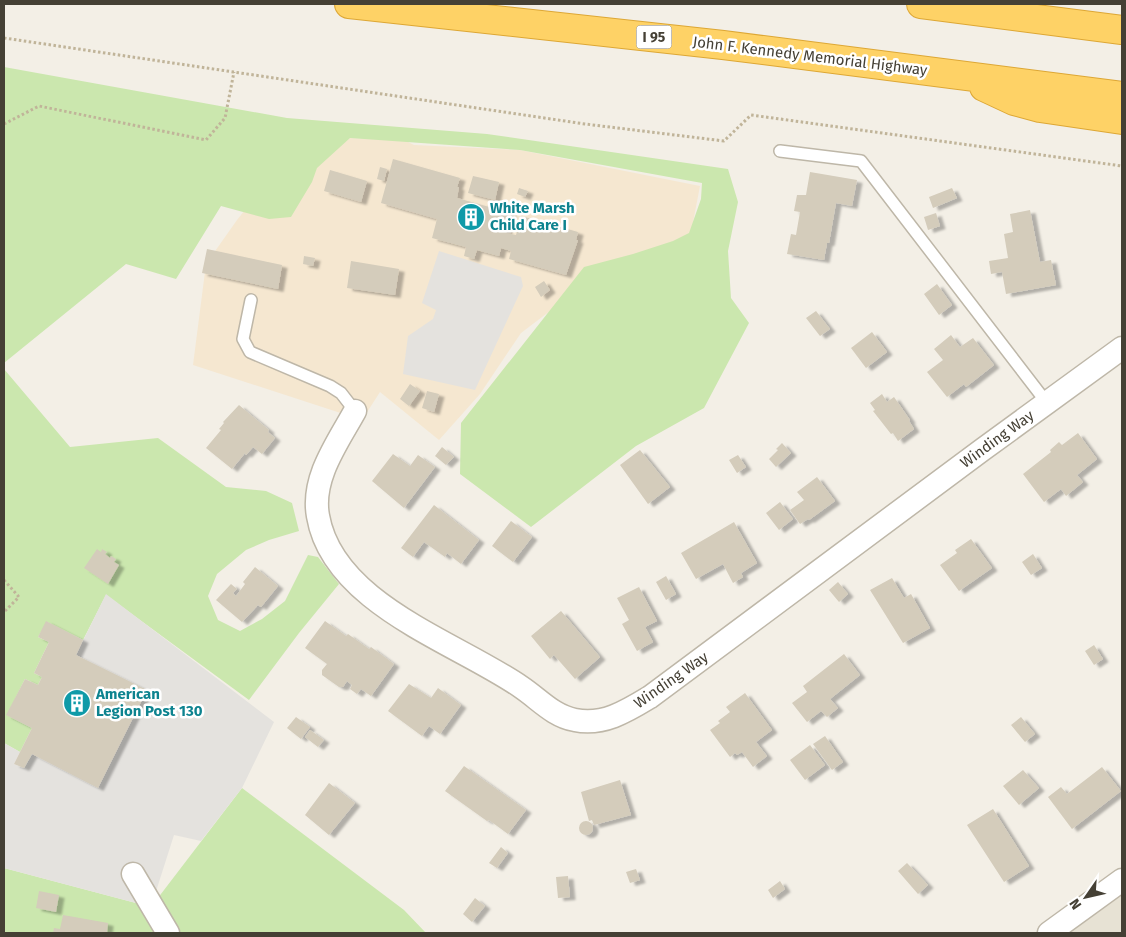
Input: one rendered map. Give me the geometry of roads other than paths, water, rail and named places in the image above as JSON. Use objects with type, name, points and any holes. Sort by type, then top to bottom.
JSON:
[{"type":"highway","name":"John F. Kennedy Memorial Highway","points":[[349,4],[723,45],[1122,96]]},
{"type":"highway","points":[[921,4],[1122,30]]},
{"type":"highway","points":[[958,75],[1025,105],[1060,112],[1122,120]]},
{"type":"street","name":"Winding Way","points":[[355,410],[323,472],[317,501],[322,530],[335,558],[347,575],[378,601],[431,636],[522,687],[547,708],[562,716],[576,720],[592,721],[608,718],[628,710],[650,697],[1122,348]]},
{"type":"street","points":[[133,874],[168,933]]},
{"type":"street","points":[[1049,933],[1122,880]]},
{"type":"lane","points":[[780,151],[861,161],[1047,403]]},
{"type":"lane","points":[[251,300],[243,339],[250,352],[330,386],[341,393],[355,410]]},
{"type":"place","name":"White Marsh Child Care I","points":[[471,217]]},
{"type":"place","name":"American Legion Post 130","points":[[77,703]]}]
